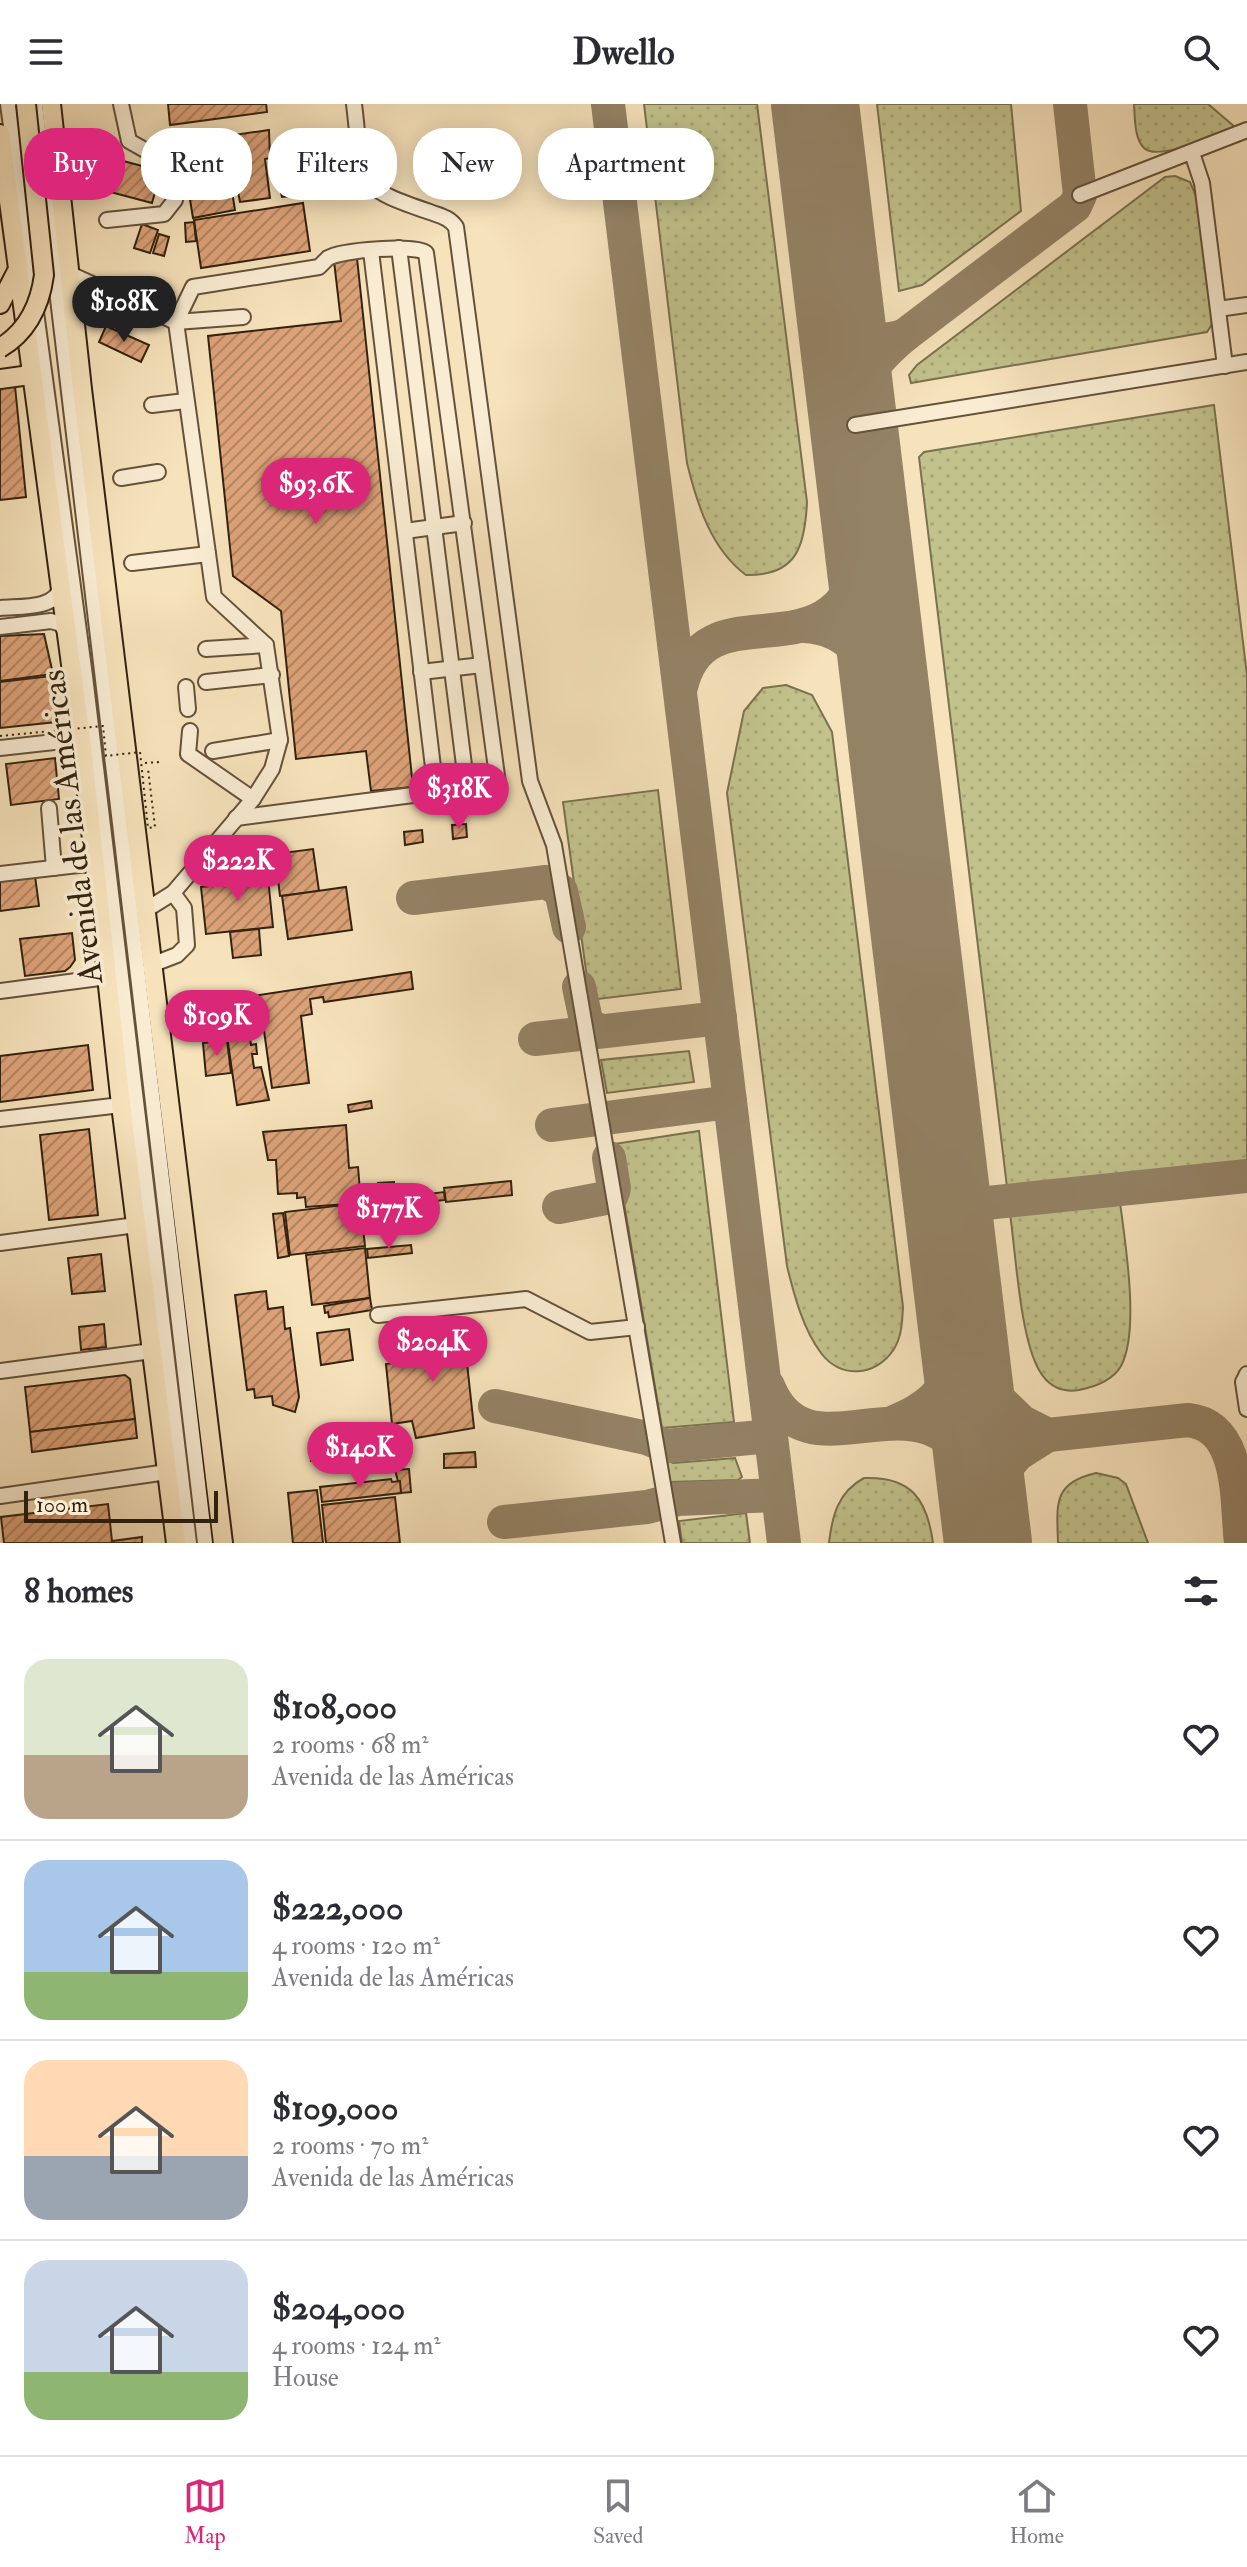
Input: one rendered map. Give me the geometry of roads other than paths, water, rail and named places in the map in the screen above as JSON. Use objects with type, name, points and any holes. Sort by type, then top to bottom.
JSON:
[{"type":"main road","points":[[0,348],[27,323],[39,301],[44,275],[26,104]]},
{"type":"main road","name":"Avenida de las Américas","points":[[51,104],[144,911],[223,1543]]},
{"type":"main road","name":"Avenida de las Américas","points":[[0,134],[81,739],[121,1105],[176,1543]]},
{"type":"main road","points":[[0,304],[17,270]]},
{"type":"main road","points":[[0,379],[30,375]]},
{"type":"street","name":"Avenida de las Américas","points":[[8,104],[48,389],[189,1543]]},
{"type":"street","name":"Avenida de las Américas","points":[[35,104],[205,1543]]},
{"type":"street","points":[[107,220],[164,214],[175,200],[168,163],[129,141],[121,104]]},
{"type":"street","points":[[354,104],[367,183],[381,195],[446,218],[457,232],[530,781],[554,845],[673,1543]]},
{"type":"street","points":[[1080,195],[1247,130]]},
{"type":"street","points":[[1192,153],[1202,183],[1225,366]]},
{"type":"street","points":[[17,270],[26,240]]},
{"type":"street","points":[[144,911],[173,893],[236,818],[253,799],[272,769],[280,740],[266,645],[214,597],[176,322],[188,291],[195,286],[319,267],[331,257],[419,247],[426,253],[498,783],[236,818]]},
{"type":"street","points":[[399,248],[467,789]]},
{"type":"street","points":[[371,251],[436,792]]},
{"type":"street","points":[[72,275],[176,322],[243,317]]},
{"type":"street","points":[[1218,309],[1247,305]]},
{"type":"street","points":[[855,425],[1247,362]]},
{"type":"street","points":[[30,375],[40,378],[48,389]]},
{"type":"street","points":[[152,405],[185,401]]},
{"type":"street","points":[[121,478],[158,472]]},
{"type":"street","points":[[405,531],[464,523]]},
{"type":"street","points":[[132,563],[208,554]]},
{"type":"street","points":[[0,608],[48,602],[57,597],[61,586]]},
{"type":"street","points":[[0,627],[56,622],[68,636]]},
{"type":"street","points":[[206,649],[266,645]]},
{"type":"street","points":[[421,672],[482,665]]},
{"type":"street","points":[[206,682],[272,675]]},
{"type":"street","points":[[186,687],[188,709]]},
{"type":"street","points":[[190,731],[188,754],[253,799]]},
{"type":"street","points":[[0,748],[81,739]]},
{"type":"street","points":[[213,751],[280,740]]},
{"type":"street","points":[[49,808],[54,868]]},
{"type":"street","points":[[0,874],[96,863]]},
{"type":"street","points":[[151,965],[177,955],[187,945],[184,908],[173,893]]},
{"type":"street","points":[[0,991],[107,977]]},
{"type":"street","points":[[0,1119],[121,1105]]},
{"type":"street","points":[[0,1243],[136,1225]]},
{"type":"street","points":[[378,1315],[526,1299],[590,1332],[637,1327]]},
{"type":"street","points":[[0,1371],[152,1351]]},
{"type":"street","points":[[1247,1374],[1243,1382],[1247,1409]]},
{"type":"street","points":[[0,1496],[167,1472]]}]
